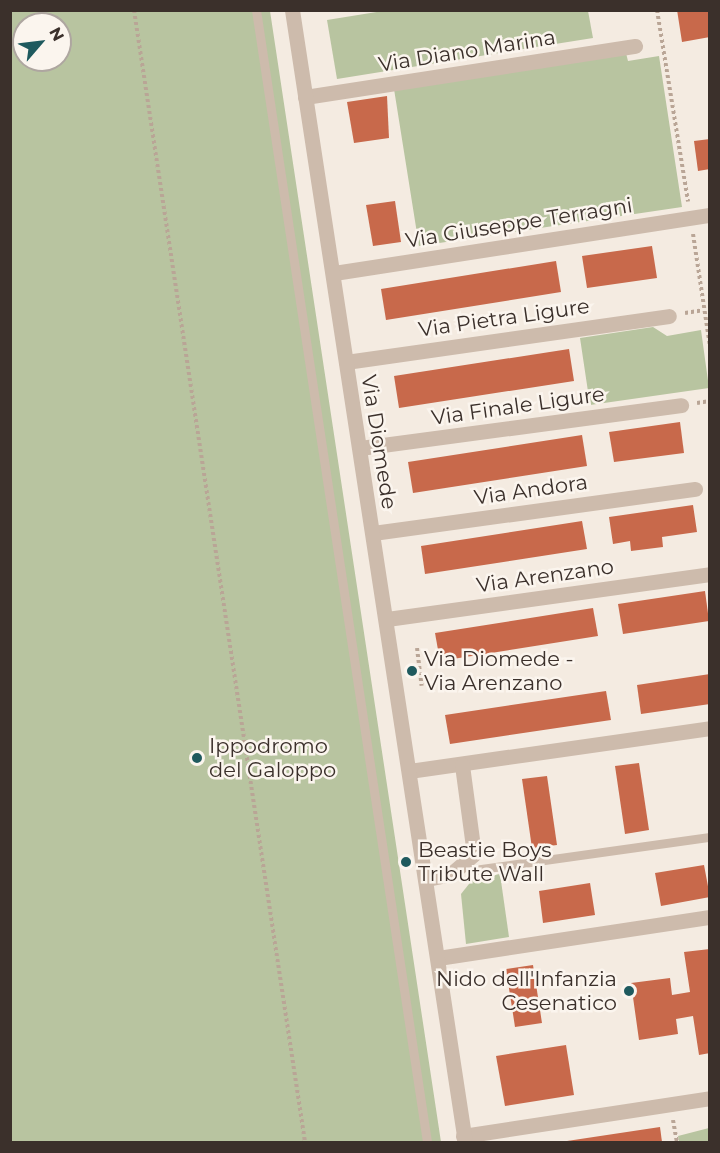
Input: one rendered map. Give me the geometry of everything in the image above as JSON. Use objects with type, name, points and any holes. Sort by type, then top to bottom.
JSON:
[{"type":"street","name":"Via Diomede","points":[[295,11],[305,97],[427,879],[464,1139]]},
{"type":"street","name":"Via Diano Marina","points":[[305,97],[635,46]]},
{"type":"street","name":"Via Giuseppe Terragni","points":[[334,273],[710,215]]},
{"type":"street","name":"Via Pietra Ligure","points":[[346,362],[669,316]]},
{"type":"street","name":"Via Finale Ligure","points":[[360,448],[681,405]]},
{"type":"street","name":"Via Andora","points":[[373,533],[695,489]]},
{"type":"street","name":"Via Arenzano","points":[[387,619],[710,574]]},
{"type":"street","points":[[409,771],[710,728]]},
{"type":"street","points":[[427,879],[464,865],[475,847],[462,765]]},
{"type":"street","points":[[438,958],[710,917]]},
{"type":"street","points":[[464,1139],[710,1098]]},
{"type":"lane","points":[[256,10],[427,1143]]},
{"type":"lane","points":[[464,865],[474,870],[710,837]]},
{"type":"path","points":[[134,10],[305,1143]]},
{"type":"path","points":[[657,10],[690,209]]},
{"type":"path","points":[[692,230],[710,346]]},
{"type":"path","points":[[417,648],[422,686]]},
{"type":"path","points":[[671,1104],[677,1143]]},
{"type":"green space","points":[[389,10],[588,11],[593,38],[337,79],[327,20]]},
{"type":"green space","name":"Ippodromo del Galoppo","points":[[10,11],[270,11],[441,1142],[11,1142]]},
{"type":"green space","points":[[626,53],[628,61],[659,56],[682,207],[419,246],[394,89]]},
{"type":"green space","points":[[653,327],[667,336],[701,330],[709,388],[590,405],[580,338]]},
{"type":"green space","points":[[500,874],[509,937],[466,944],[461,894],[473,879]]},
{"type":"green space","points":[[709,1128],[709,1142],[679,1142],[678,1136]]},
{"type":"building","points":[[677,10],[710,10],[710,37],[682,42]]},
{"type":"building","points":[[387,96],[389,138],[354,143],[347,102]]},
{"type":"building","points":[[710,139],[710,169],[698,171],[694,141]]},
{"type":"building","points":[[395,201],[401,242],[373,246],[366,205]]},
{"type":"building","points":[[652,246],[657,278],[587,288],[582,256]]},
{"type":"building","points":[[556,261],[561,292],[386,320],[381,289]]},
{"type":"building","points":[[569,349],[574,381],[399,408],[394,376]]},
{"type":"building","points":[[680,422],[684,453],[614,462],[609,432]]},
{"type":"building","points":[[582,435],[587,466],[413,493],[408,462]]},
{"type":"building","points":[[693,505],[697,532],[662,537],[663,547],[631,551],[630,541],[613,544],[609,517]]},
{"type":"building","points":[[582,521],[587,549],[425,574],[421,546]]},
{"type":"building","points":[[705,591],[709,621],[623,634],[618,604]]},
{"type":"building","points":[[593,608],[598,636],[440,661],[435,633]]},
{"type":"building","points":[[710,674],[710,704],[641,714],[637,685]]},
{"type":"building","points":[[606,691],[611,720],[450,744],[445,715]]},
{"type":"building","points":[[639,763],[649,830],[625,834],[615,766]]},
{"type":"building","points":[[547,776],[557,845],[532,848],[522,779]]},
{"type":"building","points":[[704,865],[710,897],[661,906],[655,873]]},
{"type":"building","points":[[590,883],[595,915],[543,923],[539,891]]},
{"type":"building","points":[[710,949],[710,1053],[699,1055],[693,1016],[676,1019],[678,1034],[639,1040],[631,983],[670,978],[672,995],[690,992],[684,952]]},
{"type":"building","points":[[533,965],[542,1023],[515,1027],[506,969]]},
{"type":"building","points":[[566,1045],[574,1095],[505,1106],[496,1056]]},
{"type":"building","points":[[660,1127],[662,1142],[567,1141]]},
{"type":"place","name":"Via Diomede - Via Arenzano","points":[[412,671]]},
{"type":"place","name":"Ippodromo del Galoppo","points":[[197,758]]},
{"type":"place","name":"Beastie Boys Tribute Wall","points":[[406,862]]},
{"type":"place","name":"Nido dell'Infanzia Cesenatico","points":[[629,991]]}]
